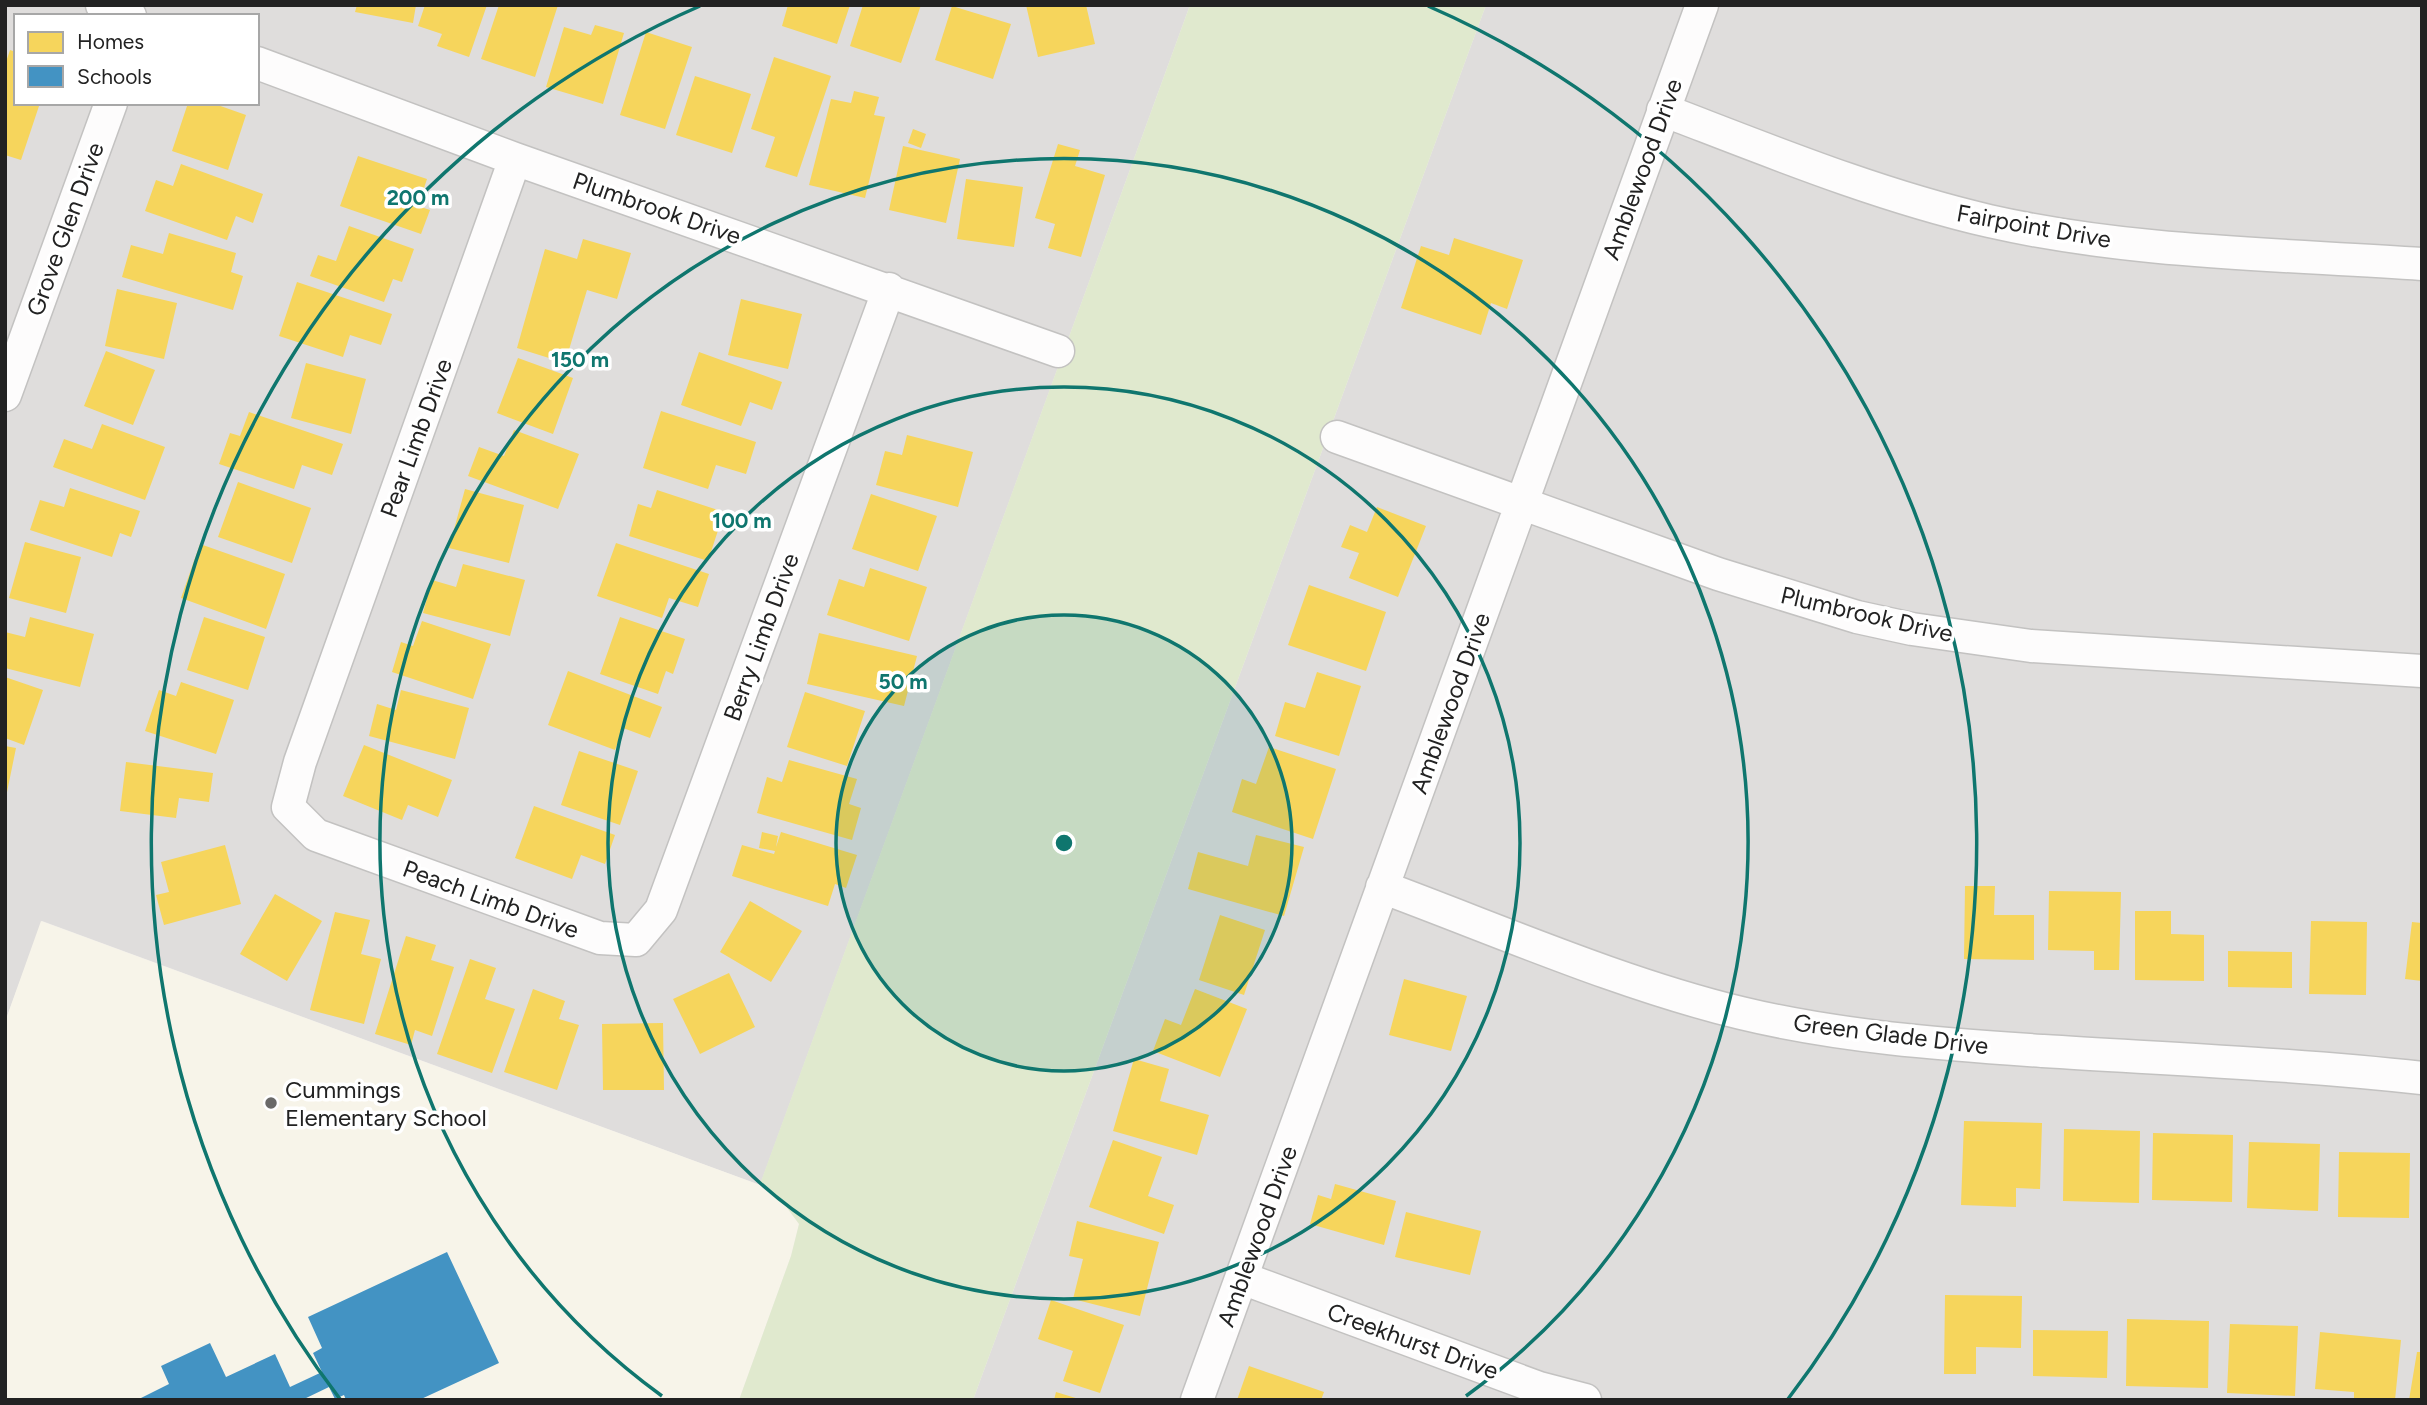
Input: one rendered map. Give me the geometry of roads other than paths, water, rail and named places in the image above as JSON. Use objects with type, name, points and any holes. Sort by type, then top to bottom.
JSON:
[{"type":"street","points":[[102,5],[125,14]]},
{"type":"street","name":"Amblewood Drive","points":[[1197,1400],[1702,5]]},
{"type":"street","name":"Plumbrook Drive","points":[[259,64],[515,159],[889,289],[1058,351]]},
{"type":"street","name":"Grove Glen Drive","points":[[5,395],[110,105]]},
{"type":"street","name":"Fairpoint Drive","points":[[1663,110],[1858,184],[1991,222],[2083,238],[2169,247],[2422,264]]},
{"type":"street","name":"Pear Limb Drive","points":[[317,717],[515,159]]},
{"type":"street","name":"Berry Limb Drive","points":[[705,788],[889,289]]},
{"type":"street","name":"Plumbrook Drive","points":[[1337,437],[1798,601],[1912,629],[2031,646],[2422,671]]},
{"type":"street","name":"Peach Limb Drive","points":[[317,717],[288,807],[316,835],[600,938],[636,940],[661,910],[705,788]]},
{"type":"street","name":"Green Glade Drive","points":[[1382,887],[1653,987],[1740,1013],[1828,1030],[1934,1044],[2352,1070],[2422,1079]]},
{"type":"street","name":"Creekhurst Drive","points":[[1242,1278],[1539,1388],[1585,1400]]},
{"type":"place","name":"Cummings Elementary School","points":[[271,1103]]}]
